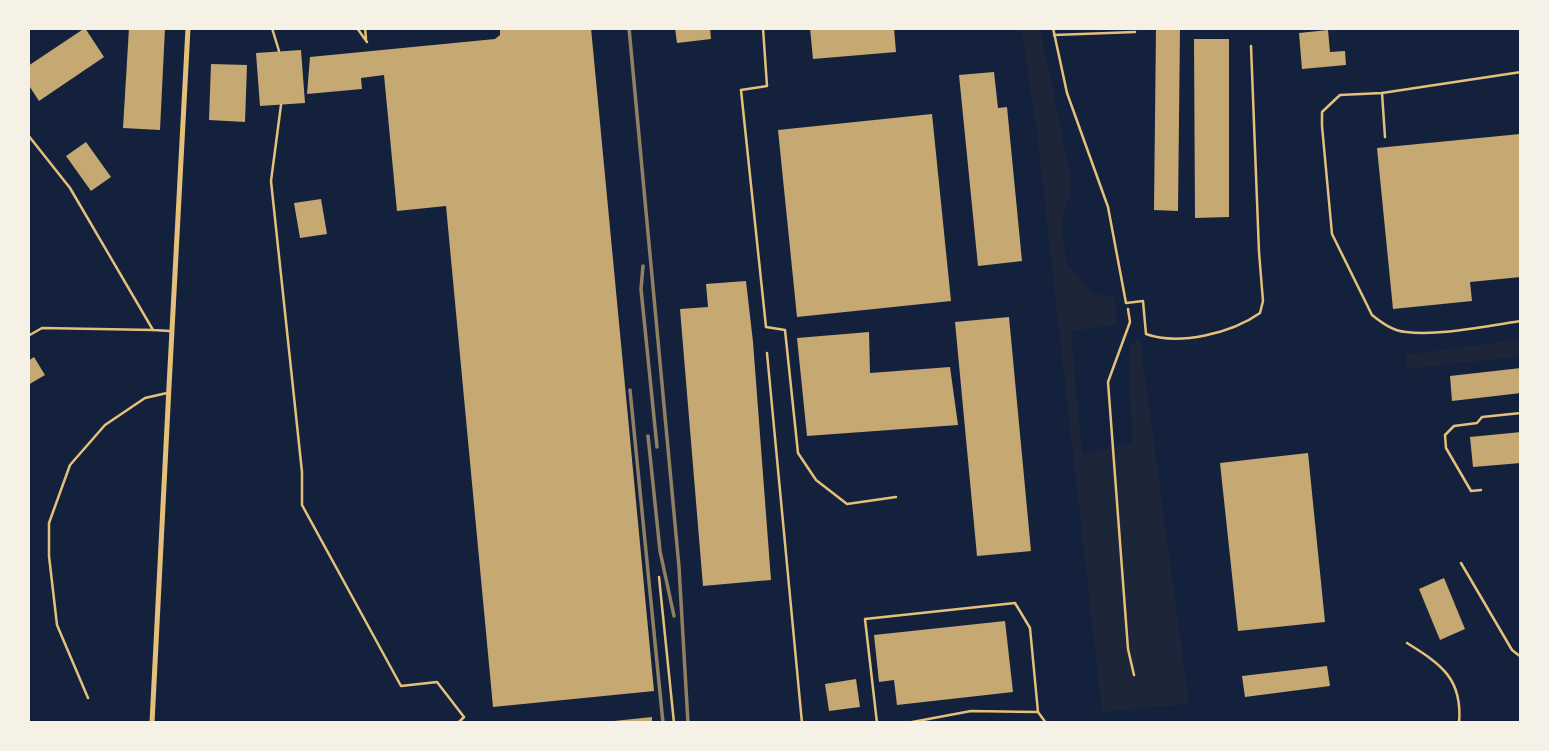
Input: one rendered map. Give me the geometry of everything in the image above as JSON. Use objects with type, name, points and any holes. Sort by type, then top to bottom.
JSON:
[{"type":"street","points":[[152,723],[188,28]]},
{"type":"lane","points":[[272,28],[279,51]]},
{"type":"lane","points":[[763,28],[767,86],[741,90],[766,327],[785,330],[798,453],[816,480],[847,505],[896,497]]},
{"type":"lane","points":[[1053,28],[1067,93],[1108,207],[1126,303],[1143,301],[1146,334],[1159,339],[1193,338],[1248,322],[1260,313],[1263,301],[1251,46]]},
{"type":"lane","points":[[1054,35],[1135,32]]},
{"type":"lane","points":[[1521,72],[1382,93],[1340,95],[1322,112],[1332,233],[1373,315],[1382,324],[1404,332],[1429,333],[1521,321]]},
{"type":"lane","points":[[1382,93],[1385,137]]},
{"type":"lane","points":[[281,105],[271,181],[302,472],[302,506],[401,687],[437,682],[464,717],[458,723]]},
{"type":"lane","points":[[28,135],[70,188],[153,330]]},
{"type":"lane","points":[[28,336],[42,328],[173,331]]},
{"type":"lane","points":[[767,353],[802,723]]},
{"type":"lane","points":[[88,698],[58,625],[49,523],[70,465],[105,425],[145,398],[167,393]]},
{"type":"lane","points":[[1481,490],[1471,491],[1446,448],[1445,435],[1454,426],[1477,423],[1482,416],[1521,413]]},
{"type":"lane","points":[[1461,563],[1512,650],[1521,657]]},
{"type":"lane","points":[[659,577],[674,723]]},
{"type":"lane","points":[[877,723],[865,619],[1015,603],[1030,628],[1038,712],[1046,723]]},
{"type":"lane","points":[[1407,643],[1436,661],[1454,683],[1460,723]]},
{"type":"lane","points":[[907,723],[971,711],[1038,712]]},
{"type":"path","points":[[357,28],[367,42],[365,28]]},
{"type":"path","points":[[1126,303],[1130,322],[1108,382],[1128,649],[1134,674]]},
{"type":"shaded area","points":[[1021,28],[1040,28],[1072,185],[1062,223],[1066,262],[1091,293],[1115,298],[1117,325],[1071,331],[1082,455],[1132,443],[1129,345],[1140,339],[1189,704],[1102,712],[1036,124]]},
{"type":"shaded area","points":[[1521,339],[1521,356],[1407,369],[1405,355]]},
{"type":"building","points":[[85,28],[104,57],[39,101],[28,84],[28,66]]},
{"type":"building","points":[[129,28],[165,28],[160,130],[123,128]]},
{"type":"building","points":[[500,28],[591,28],[654,691],[493,707],[446,206],[397,211],[384,75],[361,78],[362,89],[307,94],[310,57],[495,39],[500,35]]},
{"type":"building","points":[[675,28],[710,28],[711,39],[677,43]]},
{"type":"building","points":[[810,28],[894,28],[896,52],[813,59]]},
{"type":"building","points":[[1156,28],[1180,28],[1178,211],[1154,210]]},
{"type":"building","points":[[1328,30],[1330,52],[1345,51],[1346,65],[1302,69],[1299,33]]},
{"type":"building","points":[[1194,39],[1229,39],[1229,217],[1195,218]]},
{"type":"building","points":[[301,50],[305,103],[260,106],[256,53]]},
{"type":"building","points":[[211,64],[247,65],[245,122],[209,120]]},
{"type":"building","points":[[994,72],[998,108],[1007,107],[1022,261],[978,266],[959,75]]},
{"type":"building","points":[[932,114],[951,301],[797,317],[778,130]]},
{"type":"building","points":[[1520,134],[1521,277],[1470,282],[1472,301],[1393,309],[1377,148]]},
{"type":"building","points":[[86,142],[111,177],[91,191],[66,156]]},
{"type":"building","points":[[321,199],[327,234],[300,238],[294,203]]},
{"type":"building","points":[[746,281],[771,580],[703,586],[680,309],[708,307],[706,284]]},
{"type":"building","points":[[1009,317],[1031,551],[977,556],[955,322]]},
{"type":"building","points":[[869,332],[870,373],[950,367],[958,425],[807,436],[797,338]]},
{"type":"building","points":[[34,357],[45,375],[28,385],[28,361]]},
{"type":"building","points":[[1521,368],[1521,393],[1452,401],[1450,376]]},
{"type":"building","points":[[1521,432],[1521,463],[1473,467],[1470,437]]},
{"type":"building","points":[[1308,453],[1325,622],[1238,631],[1220,463]]},
{"type":"building","points":[[1444,578],[1465,629],[1440,640],[1419,589]]},
{"type":"building","points":[[1005,621],[1013,692],[897,705],[894,680],[879,682],[874,635]]},
{"type":"building","points":[[1327,666],[1330,686],[1245,697],[1242,676]]},
{"type":"building","points":[[856,679],[860,707],[829,711],[825,684]]},
{"type":"building","points":[[652,717],[652,723],[614,721]]},
{"type":"railway","points":[[629,28],[679,567],[688,723]]},
{"type":"railway","points":[[643,266],[641,289],[657,447]]},
{"type":"railway","points":[[630,390],[663,723]]},
{"type":"railway","points":[[648,436],[660,551],[674,616]]}]
